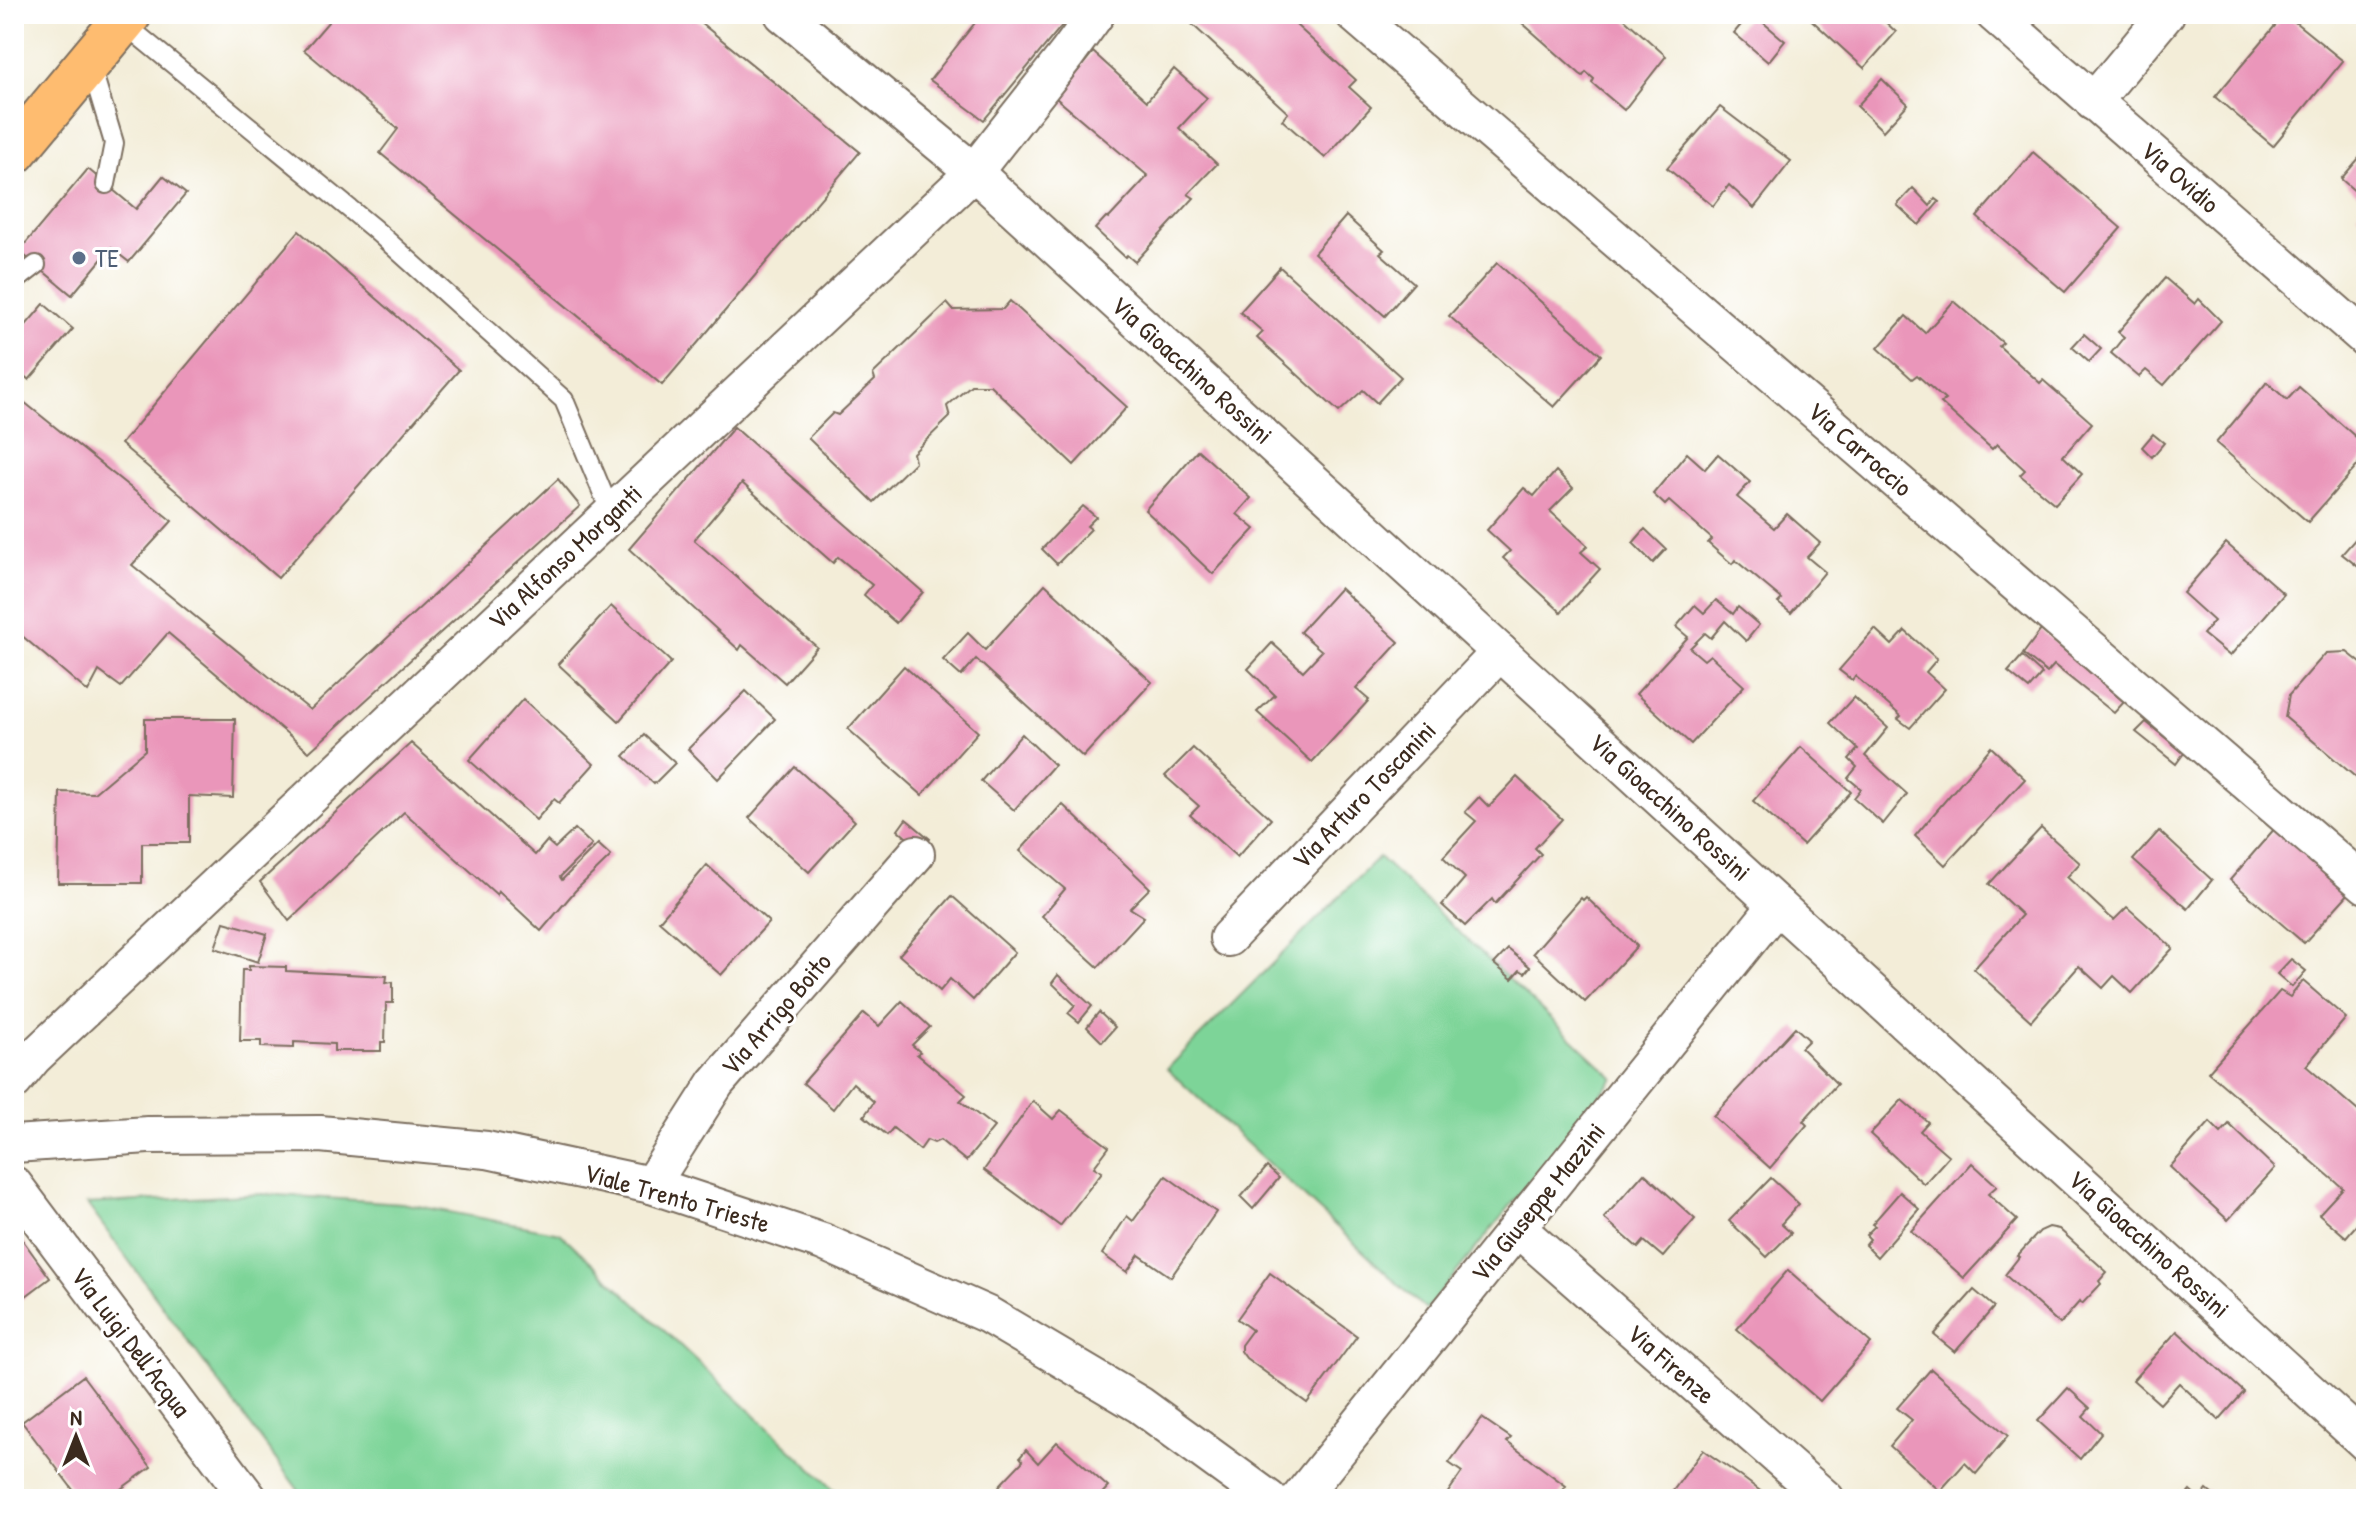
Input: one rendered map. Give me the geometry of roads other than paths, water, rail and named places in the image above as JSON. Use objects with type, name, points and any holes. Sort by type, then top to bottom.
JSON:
[{"type":"main road","points":[[14,152],[90,61],[114,17]]},
{"type":"main road","points":[[14,106],[114,17]]},
{"type":"street","name":"Via Gioacchino Rossini","points":[[783,14],[974,172],[2366,1443]]},
{"type":"street","name":"Via Alfonso Morganti","points":[[14,1081],[33,1058],[974,172],[1096,14]]},
{"type":"street","name":"Via Carroccio","points":[[1354,14],[2366,885]]},
{"type":"street","name":"Via Ovidio","points":[[1994,14],[2366,339]]},
{"type":"street","points":[[2093,102],[2166,14]]},
{"type":"street","name":"Via Arturo Toscanini","points":[[1228,938],[1500,652]]},
{"type":"street","name":"Via Arrigo Boito","points":[[651,1185],[716,1083],[916,854]]},
{"type":"street","name":"Via Giuseppe Mazzini","points":[[1299,1499],[1777,905]]},
{"type":"street","name":"Viale Trento Trieste","points":[[14,1144],[148,1135],[320,1134],[487,1150],[651,1185],[823,1242],[988,1315],[1140,1405],[1269,1499]]},
{"type":"street","name":"Via Luigi Dell'Acqua","points":[[14,1185],[249,1499]]},
{"type":"street","name":"Via Firenze","points":[[1517,1228],[1826,1499]]},
{"type":"lane","points":[[114,17],[373,228],[564,400],[611,513]]},
{"type":"lane","points":[[90,61],[114,143],[106,184]]},
{"type":"lane","points":[[14,282],[36,265]]},
{"type":"place","name":"TE","points":[[79,258]]}]
